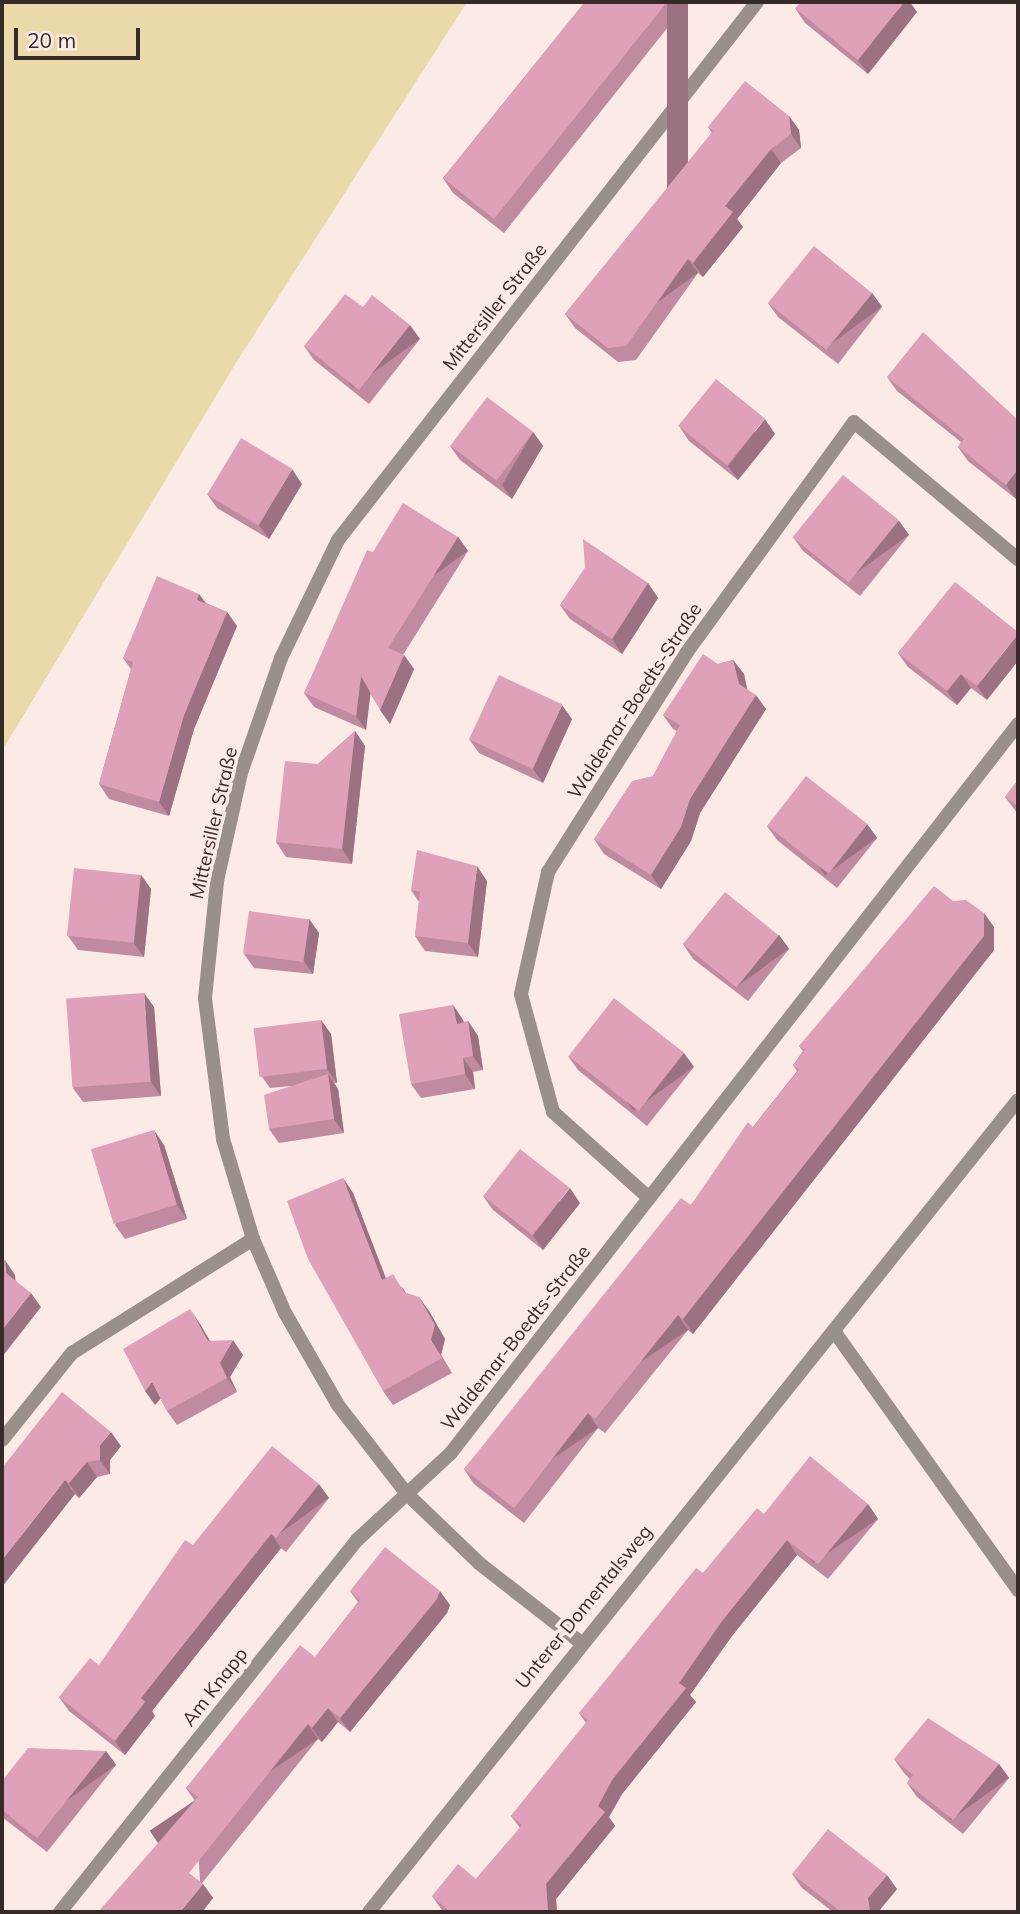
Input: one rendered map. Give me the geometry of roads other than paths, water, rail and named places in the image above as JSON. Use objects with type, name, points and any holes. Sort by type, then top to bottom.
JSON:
[{"type":"street","name":"Mittersiller Straße","points":[[580,1642],[479,1563],[407,1494],[338,1405],[285,1313],[253,1239],[223,1139],[205,998],[217,881],[241,773],[281,658],[338,540],[757,2]]},
{"type":"street","name":"Waldemar-Boedts-Straße","points":[[649,1198],[553,1112],[522,994],[548,872],[687,652],[854,422],[1018,559]]},
{"type":"street","name":"Waldemar-Boedts-Straße","points":[[407,1494],[450,1454],[1018,724]]},
{"type":"street","name":"Unterer Domentalsweg","points":[[369,1912],[580,1642],[1018,1100]]},
{"type":"street","points":[[2,1440],[72,1353],[253,1239]]},
{"type":"street","points":[[834,1331],[1018,1590]]},
{"type":"street","name":"Am Knapp","points":[[60,1912],[357,1540],[407,1494]]}]
